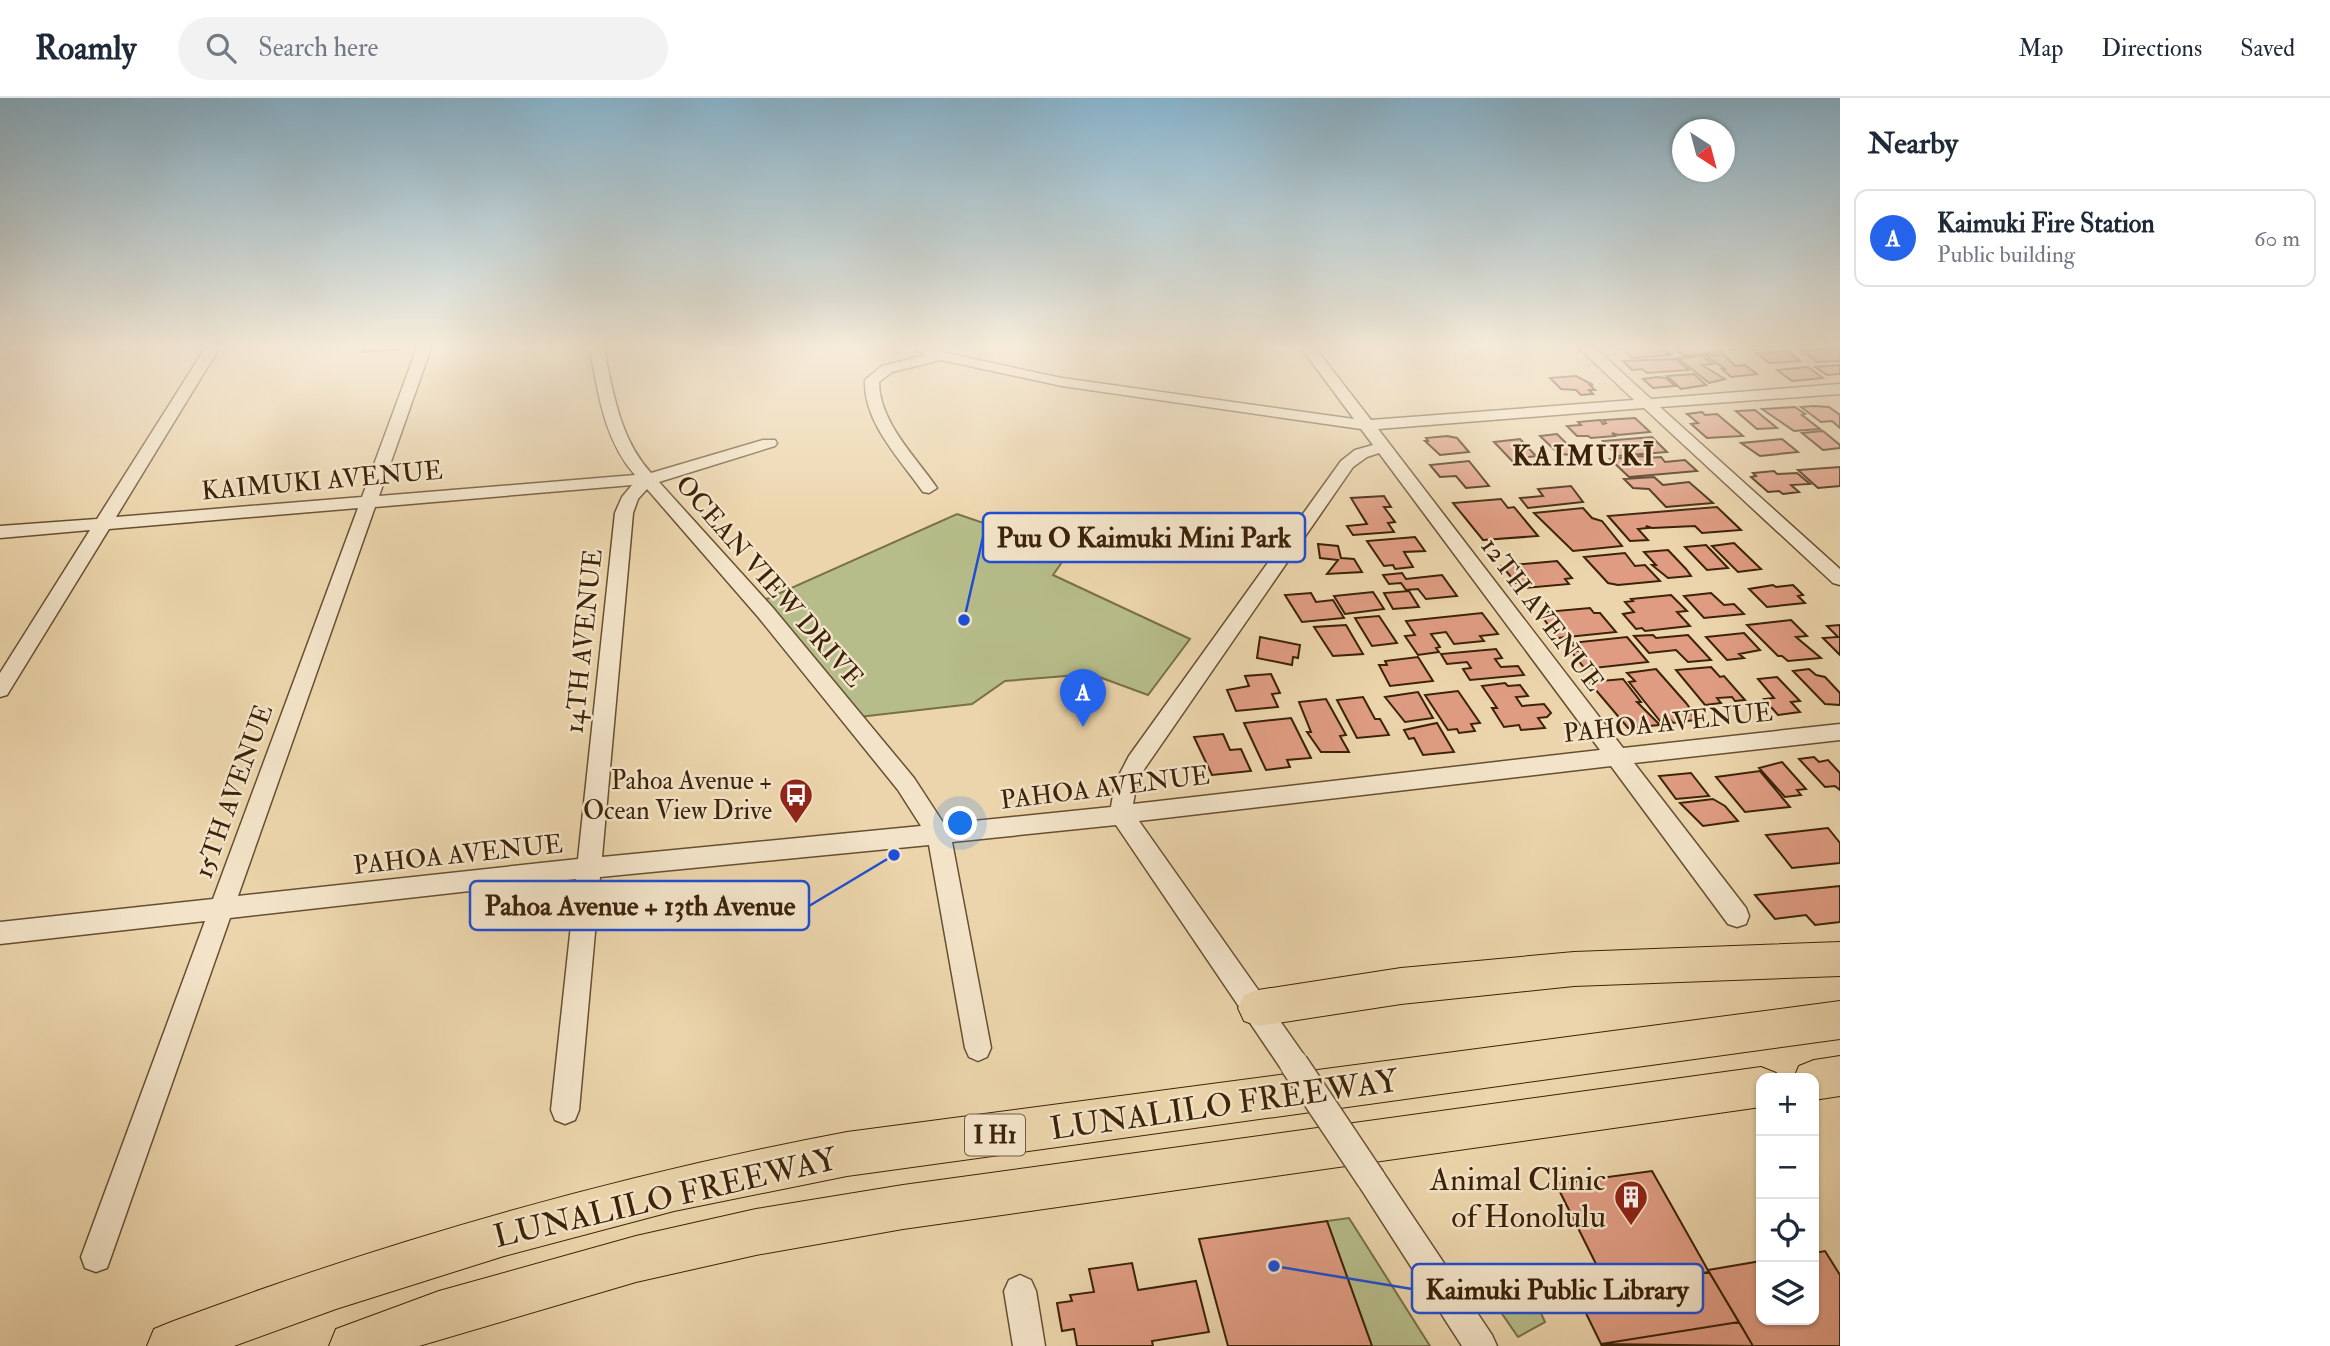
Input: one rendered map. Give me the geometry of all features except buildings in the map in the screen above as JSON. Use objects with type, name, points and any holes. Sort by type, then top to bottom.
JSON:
[{"type":"highway","points":[[1258,1008],[1401,986],[1574,969],[1840,959]]},
{"type":"highway","name":"LUNALILO FREEWAY","points":[[171,1346],[285,1301],[398,1263],[552,1218],[771,1167],[847,1154],[1840,1020]]},
{"type":"highway","points":[[1819,1079],[1840,1076]]},
{"type":"highway","name":"LUNALILO FREEWAY","points":[[353,1346],[439,1315],[636,1259],[756,1232],[903,1207],[1756,1088]]},
{"type":"street","points":[[0,690],[178,403]]},
{"type":"street","name":"15TH AVENUE","points":[[96,1257],[404,403]]},
{"type":"street","name":"OCEAN VIEW DRIVE","points":[[609,403],[616,434],[631,461],[766,613],[906,784],[939,835]]},
{"type":"street","points":[[874,403],[929,488]]},
{"type":"street","points":[[1203,403],[1365,425],[1658,403]]},
{"type":"street","name":"12TH AVENUE","points":[[1349,403],[1737,916]]},
{"type":"street","points":[[1648,404],[1840,579]]},
{"type":"street","name":"KAIMUKI AVENUE","points":[[0,532],[648,479],[769,443]]},
{"type":"street","points":[[1382,448],[1361,453],[1347,464],[1132,770],[1121,798],[1122,815],[1258,1008],[1481,1346]]},
{"type":"street","name":"14TH AVENUE","points":[[565,1110],[624,513],[630,497],[648,479]]},
{"type":"street","name":"PAHOA AVENUE","points":[[0,933],[589,868],[939,835],[1617,755],[1840,732]]},
{"type":"street","points":[[939,835],[978,1048]]},
{"type":"street","points":[[1020,1291],[1029,1346]]},
{"type":"green space","points":[[957,514],[1069,552],[1053,575],[1190,639],[1148,695],[1091,674],[1005,681],[972,704],[859,717],[762,601]]},
{"type":"green space","points":[[1349,1218],[1430,1346],[1372,1346],[1327,1221]]},
{"type":"green space","points":[[1535,1300],[1545,1322],[1518,1337],[1496,1305]]},
{"type":"place","name":"Puu O Kaimuki Mini Park","points":[[964,620]]},
{"type":"place","name":"Kaimuki Fire Station","points":[[1083,727]]},
{"type":"place","name":"Pahoa Avenue + Ocean View Drive","points":[[796,825]]},
{"type":"place","name":"Pahoa Avenue + 13th Avenue","points":[[894,855]]},
{"type":"place","name":"Animal Clinic of Honolulu","points":[[1631,1227]]},
{"type":"place","name":"Kaimuki Public Library","points":[[1274,1266]]},
{"type":"district","name":"KAIMUKĪ","points":[[1584,455]]}]
